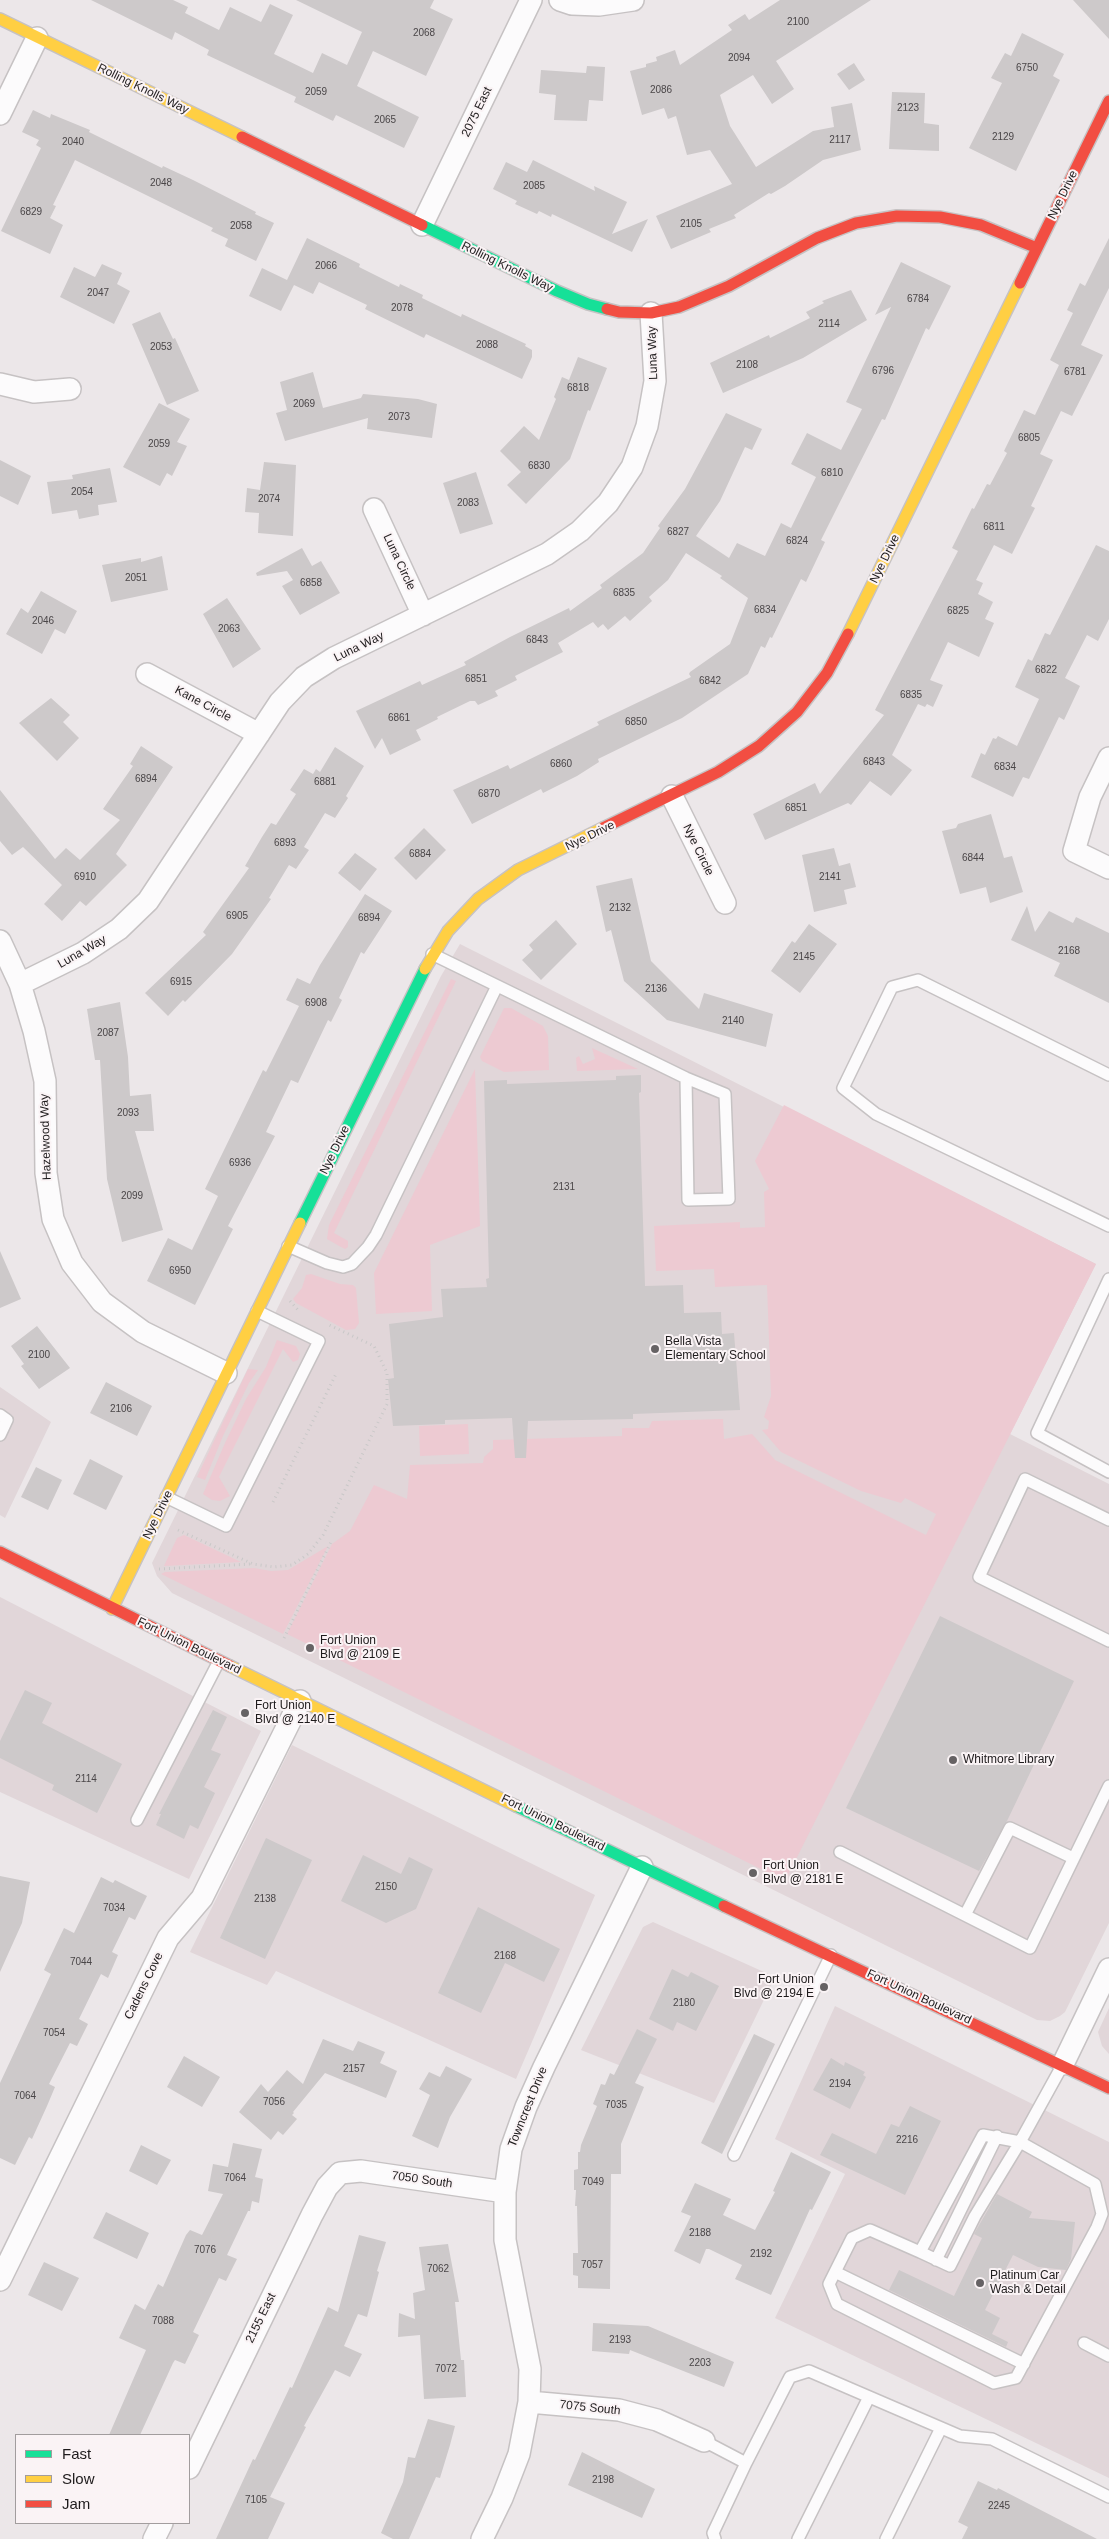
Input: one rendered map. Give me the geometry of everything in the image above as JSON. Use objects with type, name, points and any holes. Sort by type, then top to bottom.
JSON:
[{"type":"street","name":"2075 East","points":[[422,225],[532,0]]},
{"type":"street","points":[[560,0],[572,4],[599,5],[633,0]]},
{"type":"street","name":"Rolling Knolls Way","points":[[0,19],[557,292],[588,304],[619,312],[651,314],[679,307],[704,297],[817,238],[856,222],[898,216],[940,217],[981,225],[1037,248]]},
{"type":"street","points":[[0,114],[37,38]]},
{"type":"street","name":"Nye Drive","points":[[112,1609],[432,954],[448,931],[478,899],[518,870],[718,772],[759,746],[797,712],[827,673],[1109,101]]},
{"type":"street","name":"Luna Way","points":[[20,984],[83,953],[119,930],[148,900],[280,702],[304,678],[334,658],[547,554],[580,531],[608,503],[632,467],[647,426],[655,381],[651,314]]},
{"type":"street","points":[[0,384],[34,392],[70,389]]},
{"type":"street","name":"Luna Circle","points":[[374,509],[424,615]]},
{"type":"street","name":"Kane Circle","points":[[147,674],[259,734]]},
{"type":"street","points":[[1109,758],[1090,797],[1074,851],[1109,868]]},
{"type":"street","name":"Nye Circle","points":[[672,796],[725,903]]},
{"type":"street","name":"Hazelwood Way","points":[[0,941],[20,984],[34,1032],[45,1081],[46,1173],[53,1220],[72,1262],[102,1302],[143,1332],[226,1373]]},
{"type":"street","name":"Fort Union Boulevard","points":[[0,1552],[112,1609],[642,1867],[1063,2064],[1109,2088]]},
{"type":"street","name":"Cadens Cove","points":[[0,2280],[168,1938],[202,1898],[300,1701]]},
{"type":"street","name":"Towncrest Drive","points":[[482,2539],[502,2498],[519,2454],[529,2402],[530,2370],[528,2352],[505,2240],[505,2192],[511,2149],[526,2107],[642,1867]]},
{"type":"street","points":[[1063,2064],[1109,1969]]},
{"type":"street","name":"7050 South","points":[[340,2173],[361,2171],[505,2192]]},
{"type":"street","name":"2155 East","points":[[190,2466],[312,2215],[327,2187],[340,2173]]},
{"type":"street","name":"7075 South","points":[[529,2402],[619,2410],[657,2420],[704,2441]]},
{"type":"street","points":[[154,2539],[162,2524]]},
{"type":"lane","points":[[432,954],[686,1078],[725,1094],[729,1199],[688,1200],[686,1078]]},
{"type":"lane","points":[[1109,1075],[918,980],[892,987],[843,1088],[876,1114],[1109,1226]]},
{"type":"lane","points":[[288,1246],[327,1263],[343,1267],[352,1264],[368,1247],[376,1235],[497,986]]},
{"type":"lane","points":[[1109,1279],[1037,1433],[1109,1472]]},
{"type":"lane","points":[[166,1497],[226,1526],[320,1341],[256,1311]]},
{"type":"lane","points":[[0,1415],[7,1420],[0,1435]]},
{"type":"lane","points":[[1109,1520],[1026,1479],[979,1576],[1109,1641]]},
{"type":"lane","points":[[137,1820],[219,1661]]},
{"type":"lane","points":[[840,1852],[1030,1948],[1109,1786]]},
{"type":"lane","points":[[966,1915],[1010,1828],[1073,1858]]},
{"type":"lane","points":[[734,2155],[831,1955]]},
{"type":"lane","points":[[920,2252],[983,2135],[997,2136],[1020,2142],[1096,2184],[1102,2214],[1097,2227],[1016,2378],[994,2383],[837,2304],[829,2284],[852,2238],[870,2230],[950,2266],[975,2216],[1020,2142],[1063,2064]]},
{"type":"lane","points":[[936,2260],[997,2136]]},
{"type":"lane","points":[[835,2272],[1024,2364]]},
{"type":"lane","points":[[1084,2343],[1109,2356]]},
{"type":"lane","points":[[715,2539],[713,2533],[790,2377],[809,2371],[960,2436],[992,2439],[1109,2497]]},
{"type":"lane","points":[[798,2539],[869,2396]]},
{"type":"lane","points":[[886,2539],[941,2428]]},
{"type":"lane","points":[[704,2441],[746,2463]]},
{"type":"path","points":[[289,1300],[298,1311],[306,1314]]},
{"type":"path","points":[[159,1570],[253,1564],[274,1567],[292,1565],[308,1554],[323,1535],[387,1404],[387,1373],[374,1346],[322,1322]]},
{"type":"path","points":[[273,1502],[336,1374]]},
{"type":"path","points":[[178,1530],[253,1564]]},
{"type":"path","points":[[284,1638],[332,1540]]},
{"type":"shaded area","name":"Bella Vista Elementary School","points":[[460,944],[1096,1264],[1010,1434],[1109,1484],[1109,1923],[1065,2012],[1060,2016],[1050,2021],[1037,2020],[172,1593],[157,1576],[152,1563],[441,976]]},
{"type":"shaded area","points":[[451,979],[456,981],[334,1233],[348,1241],[348,1247],[345,1249],[327,1239],[329,1225]]},
{"type":"shaded area","points":[[504,1008],[511,1008],[543,1026],[548,1036],[549,1070],[504,1072],[482,1061],[480,1057]]},
{"type":"shaded area","points":[[592,1048],[638,1069],[577,1071],[576,1058],[579,1056],[583,1064],[595,1059]]},
{"type":"shaded area","points":[[475,1069],[480,1226],[430,1245],[432,1311],[376,1314],[374,1273]]},
{"type":"shaded area","points":[[784,1105],[1096,1264],[785,1881],[287,1634],[332,1544],[350,1531],[374,1485],[407,1499],[410,1465],[483,1463],[484,1457],[493,1449],[493,1440],[622,1436],[622,1428],[649,1428],[652,1421],[723,1419],[724,1439],[752,1434],[775,1460],[926,1535],[936,1514],[905,1498],[901,1503],[861,1491],[781,1452],[762,1430],[768,1429],[769,1421],[764,1417],[771,1396],[767,1285],[715,1287],[714,1269],[656,1271],[654,1226],[740,1222],[740,1228],[765,1227],[764,1192],[769,1189],[755,1161]]},
{"type":"shaded area","points":[[311,1274],[340,1284],[353,1285],[356,1288],[359,1323],[355,1329],[346,1330],[296,1303],[293,1299],[302,1288],[306,1275]]},
{"type":"shaded area","points":[[277,1340],[296,1346],[300,1354],[298,1360],[293,1362],[283,1349],[219,1477],[230,1496],[220,1501],[212,1500],[203,1494],[246,1399],[266,1367]]},
{"type":"shaded area","points":[[248,1369],[258,1370],[249,1383],[223,1436],[205,1480],[197,1477]]},
{"type":"shaded area","points":[[0,1387],[51,1422],[5,1518],[0,1515]]},
{"type":"shaded area","points":[[468,1424],[469,1454],[420,1456],[419,1426]]},
{"type":"shaded area","points":[[184,1535],[241,1562],[164,1566],[177,1538]]},
{"type":"shaded area","points":[[328,1546],[283,1634],[161,1574],[165,1572],[254,1568],[271,1571],[288,1570]]},
{"type":"shaded area","points":[[0,1597],[261,1731],[189,1879],[0,1792]]},
{"type":"shaded area","points":[[292,1745],[595,1895],[516,2079],[276,1971],[267,1985],[190,1952]]},
{"type":"shaded area","points":[[653,1922],[775,1977],[714,2103],[581,2050],[643,1927]]},
{"type":"shaded area","points":[[835,2006],[1109,2142],[1109,2478],[775,2318],[845,2174],[775,2139]]},
{"type":"shaded area","points":[[1109,2008],[1109,2054],[1102,2046],[1098,2032]]},
{"type":"building","points":[[91,0],[173,0],[188,7],[185,13],[219,30],[230,7],[261,22],[270,4],[293,15],[274,54],[313,73],[322,53],[347,65],[362,32],[296,0],[434,0],[430,8],[453,19],[426,76],[373,51],[357,86],[419,117],[404,148],[336,115],[333,121],[294,102],[296,97],[207,55],[209,50],[175,32],[172,40]]},
{"type":"building","points":[[780,0],[871,0],[776,61],[794,89],[772,104],[753,75],[720,95],[730,126],[756,167],[813,131],[834,127],[831,107],[852,103],[861,150],[823,160],[785,186],[771,194],[769,193],[734,215],[736,218],[709,229],[711,232],[671,249],[656,216],[732,184],[710,150],[687,155],[676,116],[668,119],[664,108],[642,115],[630,71],[646,67],[646,64],[657,61],[656,57],[675,50],[680,65],[732,30],[728,25],[745,14],[749,20]]},
{"type":"building","points":[[1073,0],[1109,0],[1109,39]]},
{"type":"building","points":[[1022,33],[1064,54],[1053,76],[1060,80],[1016,171],[969,148],[1002,83],[991,78],[1005,53],[1011,56]]},
{"type":"building","points":[[854,63],[865,80],[849,90],[837,74]]},
{"type":"building","points":[[587,66],[605,67],[603,101],[589,100],[587,121],[554,120],[556,95],[539,93],[541,70],[586,73]]},
{"type":"building","points":[[892,92],[925,93],[924,123],[939,125],[939,151],[889,149]]},
{"type":"building","points":[[33,110],[50,118],[51,114],[90,130],[89,132],[162,168],[163,166],[193,180],[274,223],[256,261],[225,246],[228,239],[211,231],[213,228],[75,160],[53,205],[56,206],[50,218],[63,225],[50,254],[1,231],[41,148],[36,145],[39,140],[22,132]]},
{"type":"building","points":[[533,160],[595,191],[594,186],[627,202],[612,234],[648,219],[632,252],[552,214],[551,217],[539,211],[537,214],[515,204],[517,201],[493,189],[506,162],[527,172]]},
{"type":"building","points":[[307,238],[360,264],[359,267],[399,287],[400,284],[423,295],[422,298],[461,317],[462,314],[526,344],[525,346],[532,350],[532,357],[522,379],[426,334],[424,338],[365,309],[367,305],[319,282],[313,294],[294,285],[281,311],[249,296],[262,268],[287,280]]},
{"type":"building","points":[[1109,238],[1109,288],[1081,345],[1103,355],[1072,416],[1061,411],[1040,454],[1053,460],[1031,506],[1035,508],[1012,554],[994,545],[976,580],[983,583],[978,594],[993,602],[985,619],[994,623],[979,657],[948,642],[930,680],[943,685],[933,707],[927,704],[925,707],[918,704],[892,755],[912,770],[891,796],[870,781],[851,805],[848,803],[765,840],[753,814],[815,783],[820,794],[884,715],[875,710],[958,551],[952,548],[972,508],[974,509],[987,484],[990,485],[1007,453],[1004,451],[1024,410],[1035,415],[1059,365],[1050,360],[1073,313],[1067,310],[1080,283],[1085,286]]},
{"type":"building","points":[[901,262],[951,286],[929,330],[926,328],[885,420],[882,419],[821,540],[825,542],[806,582],[801,579],[772,638],[770,637],[765,648],[761,646],[748,674],[682,718],[598,759],[599,762],[577,776],[543,793],[541,789],[472,824],[453,790],[508,765],[510,769],[599,725],[597,722],[691,677],[690,672],[730,644],[748,598],[720,578],[722,576],[686,553],[668,580],[649,597],[652,601],[630,621],[625,616],[608,630],[603,624],[598,628],[593,622],[558,643],[563,652],[515,676],[517,680],[495,691],[498,696],[478,705],[475,701],[470,701],[437,717],[438,719],[416,730],[421,740],[390,755],[382,738],[375,749],[356,711],[420,681],[422,685],[466,665],[464,662],[510,637],[569,608],[570,611],[602,588],[600,585],[643,553],[660,528],[658,526],[685,489],[726,413],[762,429],[752,450],[745,447],[720,501],[696,536],[729,558],[737,543],[765,556],[781,523],[791,528],[816,477],[791,464],[807,433],[841,450],[862,409],[846,402],[891,307],[875,315]]},
{"type":"building","points":[[102,264],[122,273],[117,284],[130,291],[114,324],[60,297],[74,267],[95,277]]},
{"type":"building","points":[[851,290],[867,320],[803,358],[723,393],[710,363],[769,335],[770,338],[810,318],[806,312],[824,303],[822,301]]},
{"type":"building","points":[[160,312],[173,339],[175,338],[199,391],[167,405],[132,324]]},
{"type":"building","points":[[578,357],[607,368],[590,411],[588,410],[570,459],[526,504],[507,485],[521,472],[500,451],[524,426],[539,440],[556,399],[554,397],[562,377],[569,380]]},
{"type":"building","points":[[313,372],[323,408],[361,398],[363,394],[418,399],[437,404],[432,438],[367,429],[368,418],[285,441],[276,413],[287,410],[280,382]]},
{"type":"building","points":[[159,403],[190,419],[177,442],[187,446],[172,476],[167,473],[160,486],[123,467]]},
{"type":"building","points":[[0,460],[31,476],[18,505],[0,496]]},
{"type":"building","points":[[264,462],[296,465],[293,536],[258,533],[259,513],[245,512],[247,488],[260,490]]},
{"type":"building","points":[[110,468],[117,502],[98,505],[99,515],[79,519],[77,510],[52,514],[47,482],[73,479],[72,475]]},
{"type":"building","points":[[476,472],[493,524],[460,534],[443,483]]},
{"type":"building","points":[[1096,545],[1109,551],[1109,619],[1098,641],[1087,635],[1065,678],[1080,686],[1064,720],[1059,717],[1029,779],[1023,777],[1013,797],[971,777],[981,753],[985,755],[993,738],[996,739],[998,736],[1017,746],[1039,699],[1015,687],[1028,659],[1032,661],[1045,633],[1050,635]]},
{"type":"building","points":[[302,548],[312,566],[321,561],[340,593],[300,615],[282,586],[293,580],[287,571],[257,576],[256,573]]},
{"type":"building","points":[[162,556],[168,590],[111,602],[102,565],[141,558],[141,562]]},
{"type":"building","points":[[41,591],[77,611],[65,634],[55,629],[42,654],[6,634],[21,608],[28,613]]},
{"type":"building","points":[[227,598],[261,649],[233,668],[203,614]]},
{"type":"building","points":[[51,698],[70,715],[63,722],[79,738],[57,761],[19,723]]},
{"type":"building","points":[[141,746],[173,767],[116,854],[127,865],[86,906],[80,901],[62,921],[44,904],[62,885],[23,847],[12,855],[0,841],[0,790],[55,859],[66,848],[80,860],[120,820],[103,809],[133,766],[130,764]]},
{"type":"building","points":[[335,747],[364,766],[346,796],[348,798],[335,818],[325,813],[304,847],[309,850],[296,869],[289,865],[269,898],[271,899],[232,954],[185,1002],[183,1000],[168,1016],[145,993],[206,935],[203,932],[249,868],[245,866],[262,837],[271,823],[276,825],[296,794],[290,790],[304,769],[313,774],[316,769],[320,772]]},
{"type":"building","points":[[991,814],[1004,858],[1012,856],[1023,892],[990,903],[986,887],[960,894],[942,831],[956,828],[958,824]]},
{"type":"building","points":[[424,828],[446,850],[416,880],[394,858]]},
{"type":"building","points":[[834,848],[839,866],[850,863],[856,887],[844,890],[847,904],[814,912],[802,855]]},
{"type":"building","points":[[355,853],[377,869],[360,891],[338,873]]},
{"type":"building","points":[[632,878],[651,961],[699,1009],[704,993],[773,1014],[766,1047],[667,1020],[624,981],[611,930],[606,932],[596,886]]},
{"type":"building","points":[[365,894],[392,911],[364,954],[361,952],[339,998],[342,1000],[331,1022],[328,1020],[298,1083],[291,1080],[266,1132],[275,1136],[228,1226],[233,1229],[195,1305],[147,1281],[168,1238],[192,1250],[218,1196],[205,1189],[263,1070],[266,1072],[299,1006],[286,1000],[297,978],[310,984]]},
{"type":"building","points":[[1027,906],[1035,932],[1049,911],[1073,923],[1076,917],[1109,933],[1109,1003],[1054,976],[1060,963],[1011,940]]},
{"type":"building","points":[[556,920],[577,944],[541,980],[522,960],[533,950],[529,945]]},
{"type":"building","points":[[809,924],[837,944],[800,993],[771,971],[792,941],[795,943]]},
{"type":"building","points":[[120,1002],[128,1057],[130,1096],[151,1094],[154,1131],[135,1131],[163,1230],[122,1242],[107,1179],[100,1060],[95,1060],[87,1009]]},
{"type":"building","name":"Bella Vista Elementary School","points":[[641,1075],[641,1092],[639,1093],[645,1286],[683,1285],[684,1313],[721,1312],[722,1334],[734,1333],[740,1410],[633,1414],[633,1419],[528,1421],[526,1458],[515,1458],[512,1418],[445,1420],[445,1424],[393,1426],[388,1379],[394,1378],[389,1324],[443,1317],[441,1289],[487,1287],[486,1279],[489,1278],[484,1081],[507,1080],[507,1084],[616,1080],[616,1076]]},
{"type":"building","points":[[0,1251],[21,1299],[0,1308]]},
{"type":"building","points":[[37,1326],[70,1368],[39,1389],[21,1366],[24,1364],[11,1346]]},
{"type":"building","points":[[106,1382],[152,1406],[137,1436],[90,1413]]},
{"type":"building","points":[[90,1459],[123,1476],[106,1510],[73,1494]]},
{"type":"building","points":[[36,1467],[62,1480],[48,1510],[21,1497]]},
{"type":"building","name":"Whitmore Library","points":[[940,1616],[1074,1681],[1007,1821],[979,1871],[846,1808]]},
{"type":"building","points":[[25,1690],[52,1703],[42,1723],[122,1764],[97,1813],[52,1790],[54,1785],[0,1758],[0,1741]]},
{"type":"building","points":[[213,1710],[227,1717],[211,1750],[221,1754],[204,1787],[215,1793],[198,1829],[190,1825],[184,1839],[156,1825],[161,1814],[159,1814]]},
{"type":"building","points":[[266,1838],[312,1860],[265,1959],[220,1938]]},
{"type":"building","points":[[363,1855],[401,1874],[409,1857],[433,1869],[416,1909],[386,1923],[341,1901]]},
{"type":"building","points":[[0,1876],[30,1882],[22,1923],[0,1972]]},
{"type":"building","points":[[101,1877],[113,1883],[115,1880],[147,1896],[135,1920],[129,1917],[112,1952],[118,1955],[108,1978],[101,1974],[79,2019],[88,2024],[77,2046],[70,2043],[49,2084],[55,2087],[47,2106],[32,2139],[29,2137],[15,2165],[0,2158],[0,2083],[51,1974],[44,1970],[64,1928],[74,1933]]},
{"type":"building","points":[[478,1907],[560,1949],[544,1982],[505,1963],[481,2013],[438,1993]]},
{"type":"building","points":[[672,1969],[688,1977],[691,1972],[719,1986],[696,2031],[677,2022],[673,2031],[649,2019]]},
{"type":"building","points":[[637,2029],[657,2039],[635,2083],[644,2087],[621,2144],[621,2174],[611,2174],[610,2289],[578,2288],[578,2276],[573,2275],[573,2253],[578,2253],[574,2170],[578,2169],[578,2152],[580,2152],[597,2106],[593,2104],[601,2084],[605,2085],[610,2073],[614,2075]]},
{"type":"building","points":[[754,2034],[775,2044],[722,2154],[701,2143]]},
{"type":"building","points":[[323,2039],[353,2051],[358,2041],[385,2052],[380,2063],[397,2071],[386,2098],[325,2073],[293,2112],[292,2115],[297,2119],[283,2135],[278,2131],[271,2140],[239,2112],[261,2084],[268,2092],[287,2070],[303,2084]]},
{"type":"building","points":[[184,2056],[220,2077],[202,2107],[167,2087]]},
{"type":"building","points":[[831,2058],[844,2066],[845,2062],[865,2072],[863,2075],[866,2077],[850,2109],[813,2090]]},
{"type":"building","points":[[446,2066],[472,2079],[450,2117],[438,2148],[412,2136],[430,2095],[419,2089],[429,2072],[440,2077]]},
{"type":"building","points":[[910,2106],[941,2121],[905,2195],[820,2155],[832,2133],[876,2154],[891,2124],[899,2127]]},
{"type":"building","points":[[233,2143],[262,2149],[255,2177],[263,2179],[259,2203],[252,2201],[250,2211],[248,2211],[227,2255],[237,2259],[226,2281],[219,2278],[193,2332],[199,2335],[185,2364],[175,2360],[173,2363],[140,2434],[109,2434],[146,2350],[119,2338],[135,2304],[145,2310],[158,2284],[163,2287],[190,2230],[202,2235],[223,2194],[208,2191],[213,2164],[228,2167]]},
{"type":"building","points":[[141,2145],[171,2160],[157,2185],[129,2171]]},
{"type":"building","points":[[791,2152],[831,2172],[812,2210],[810,2209],[771,2295],[735,2279],[742,2265],[709,2249],[706,2249],[700,2264],[674,2251],[691,2216],[681,2212],[695,2183],[731,2199],[723,2215],[755,2230],[775,2192],[773,2191]]},
{"type":"building","name":"Platinum Car Wash & Detail","points":[[997,2194],[1032,2212],[1029,2218],[1075,2222],[1071,2259],[1066,2270],[1038,2267],[1013,2255],[985,2310],[1000,2318],[992,2334],[1008,2342],[1006,2347],[889,2290],[899,2270],[954,2296],[982,2238],[974,2234]]},
{"type":"building","points":[[106,2212],[149,2233],[137,2259],[93,2238]]},
{"type":"building","points":[[359,2235],[386,2242],[377,2271],[379,2272],[367,2317],[358,2314],[344,2346],[362,2354],[350,2377],[335,2370],[304,2426],[306,2427],[270,2497],[285,2503],[268,2539],[216,2539],[253,2459],[255,2460],[290,2387],[292,2388],[328,2307],[338,2312]]},
{"type":"building","points":[[448,2244],[459,2302],[455,2302],[461,2360],[464,2360],[466,2397],[424,2399],[420,2335],[398,2337],[399,2313],[415,2319],[413,2293],[425,2290],[419,2247]]},
{"type":"building","points":[[44,2262],[79,2278],[62,2311],[28,2295]]},
{"type":"building","points":[[593,2323],[648,2326],[734,2362],[724,2387],[630,2350],[629,2354],[592,2351]]},
{"type":"building","points":[[428,2419],[455,2426],[450,2445],[440,2478],[436,2477],[409,2539],[393,2539],[381,2533],[403,2482],[408,2457],[415,2458]]},
{"type":"building","points":[[582,2452],[655,2489],[642,2518],[568,2485]]},
{"type":"building","points":[[978,2481],[997,2490],[998,2488],[1097,2539],[962,2539],[968,2527],[958,2522]]},
{"type":"traffic: fast","points":[[422,225],[557,291],[588,304],[607,309]]},
{"type":"traffic: fast","points":[[300,1223],[425,969]]},
{"type":"traffic: fast","points":[[516,1806],[724,1906]]},
{"type":"traffic: slow","points":[[0,19],[242,137]]},
{"type":"traffic: slow","points":[[848,634],[1020,283]]},
{"type":"traffic: slow","points":[[425,969],[448,931],[478,899],[518,870],[603,828]]},
{"type":"traffic: slow","points":[[112,1609],[300,1223]]},
{"type":"traffic: slow","points":[[230,1666],[516,1806]]},
{"type":"traffic: jam","points":[[1020,283],[1109,101]]},
{"type":"traffic: jam","points":[[242,137],[422,225]]},
{"type":"traffic: jam","points":[[607,309],[619,312],[651,313],[679,307],[729,286],[817,238],[856,223],[897,216],[940,217],[981,225],[1037,248]]},
{"type":"traffic: jam","points":[[603,828],[718,772],[759,746],[797,712],[827,673],[848,634]]},
{"type":"traffic: jam","points":[[0,1552],[230,1666]]},
{"type":"traffic: jam","points":[[724,1906],[1109,2088]]},
{"type":"place","name":"Bella Vista Elementary School","points":[[655,1349]]},
{"type":"place","name":"Fort Union Blvd @ 2109 E","points":[[310,1648]]},
{"type":"place","name":"Fort Union Blvd @ 2140 E","points":[[245,1713]]},
{"type":"place","name":"Whitmore Library","points":[[953,1760]]},
{"type":"place","name":"Fort Union Blvd @ 2181 E","points":[[753,1873]]},
{"type":"place","name":"Fort Union Blvd @ 2194 E","points":[[824,1987]]},
{"type":"place","name":"Platinum Car Wash & Detail","points":[[980,2283]]}]
